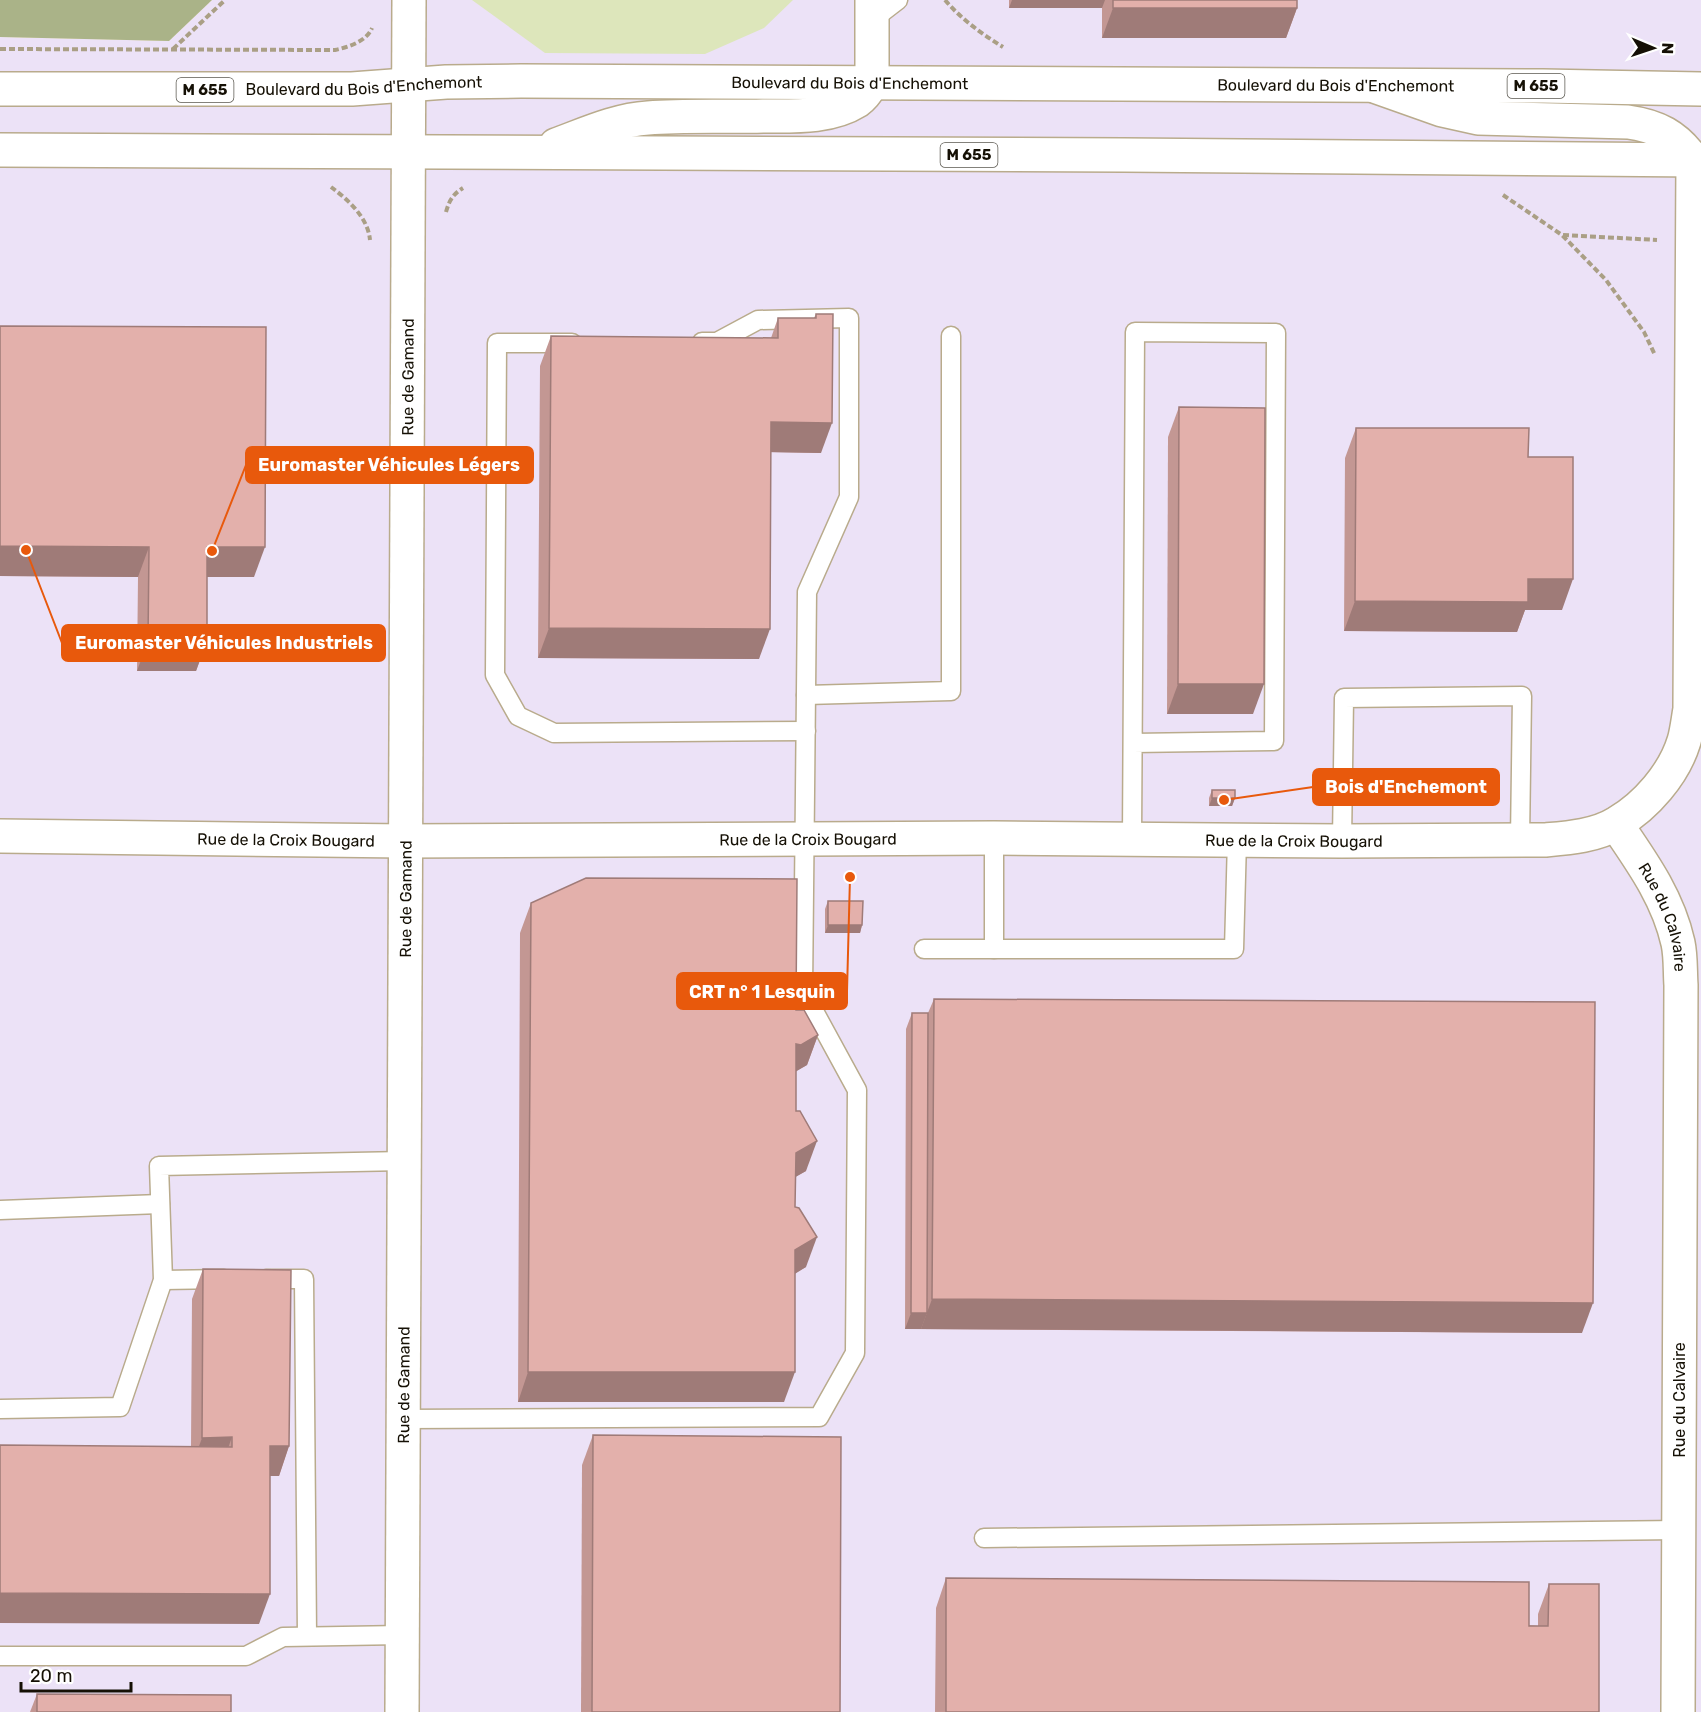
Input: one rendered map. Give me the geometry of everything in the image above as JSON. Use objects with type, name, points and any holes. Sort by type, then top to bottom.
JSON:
[{"type":"street","name":"Rue de Gamand","points":[[402,1712],[410,0]]},
{"type":"street","points":[[537,152],[610,125],[647,118],[796,116],[825,112],[850,105],[866,94],[872,83],[872,10]]},
{"type":"street","name":"Boulevard du Bois d'Enchemont","points":[[0,89],[352,89],[500,81],[1372,85],[1701,89]]},
{"type":"street","points":[[1372,85],[1442,110],[1478,118],[1644,124],[1659,129],[1698,157],[1693,241],[1696,386],[1690,709],[1684,742],[1670,771],[1652,795],[1616,824]]},
{"type":"street","name":"M 655","points":[[0,150],[1698,157]]},
{"type":"street","name":"Rue de la Croix Bougard","points":[[0,836],[405,841],[994,838],[1520,840],[1570,837],[1616,824]]},
{"type":"street","name":"Rue du Calvaire","points":[[1616,824],[1653,878],[1669,912],[1678,945],[1691,1064],[1679,1530],[1678,1712]]},
{"type":"lane","points":[[872,10],[898,0]]},
{"type":"lane","points":[[403,1419],[819,1417],[855,1353],[857,1090],[803,992],[807,592],[849,497],[849,318],[758,320],[717,342],[682,342]]},
{"type":"lane","points":[[1132,743],[1274,741],[1276,333],[1135,332],[1132,743],[1132,839]]},
{"type":"lane","points":[[806,695],[951,691],[951,336]]},
{"type":"lane","points":[[590,342],[497,343],[495,675],[518,716],[554,733],[806,731]]},
{"type":"lane","points":[[1342,841],[1344,698],[1522,696],[1520,840]]},
{"type":"lane","points":[[994,838],[994,949]]},
{"type":"lane","points":[[924,949],[1234,949],[1237,840]]},
{"type":"lane","points":[[0,1409],[120,1407],[163,1280],[159,1166],[404,1161]]},
{"type":"lane","points":[[0,1210],[160,1204]]},
{"type":"lane","points":[[163,1280],[304,1279],[306,1636]]},
{"type":"lane","points":[[984,1538],[1679,1530]]},
{"type":"lane","points":[[0,1656],[246,1656],[283,1637],[402,1635]]},
{"type":"path","points":[[172,50],[225,0]]},
{"type":"path","points":[[945,0],[975,28],[1006,48]]},
{"type":"path","points":[[0,49],[335,50],[350,47],[370,33],[374,24]]},
{"type":"path","points":[[322,183],[347,199],[360,215],[369,235],[370,245]]},
{"type":"path","points":[[445,214],[448,203],[455,193],[466,187]]},
{"type":"path","points":[[1658,361],[1644,332],[1606,280],[1562,235],[1693,241]]},
{"type":"shaded area","points":[[212,0],[1701,0],[1701,1712],[0,1712],[0,37],[169,41]]},
{"type":"green space","points":[[0,0],[212,0],[169,41],[0,37]]},
{"type":"green space","points":[[472,0],[793,0],[764,28],[705,54],[545,53]]},
{"type":"building","points":[[1113,0],[1297,0],[1297,8],[1113,8]]},
{"type":"building","points":[[816,314],[833,314],[832,423],[771,422],[770,629],[549,628],[551,336],[778,338],[778,318],[816,318]]},
{"type":"building","points":[[0,326],[266,327],[265,547],[207,547],[207,641],[148,641],[149,547],[0,546]]},
{"type":"building","points":[[1179,407],[1265,408],[1264,684],[1178,684]]},
{"type":"building","points":[[1356,428],[1529,428],[1528,457],[1573,457],[1573,579],[1528,579],[1528,602],[1355,601]]},
{"type":"building","points":[[1212,790],[1235,790],[1235,798],[1212,798]]},
{"type":"building","points":[[586,878],[797,879],[796,1010],[804,1010],[818,1035],[801,1045],[796,1044],[796,1111],[800,1111],[817,1141],[796,1153],[795,1207],[799,1208],[817,1237],[795,1250],[795,1372],[528,1372],[531,903]]},
{"type":"building","points":[[828,901],[863,901],[862,925],[828,925]]},
{"type":"building","points":[[934,999],[1595,1002],[1593,1303],[932,1299]]},
{"type":"building","points":[[912,1013],[928,1013],[927,1313],[911,1313]]},
{"type":"building","points":[[203,1269],[291,1270],[289,1446],[270,1446],[270,1594],[0,1593],[0,1445],[232,1447],[232,1437],[202,1438]]},
{"type":"building","points":[[593,1435],[841,1437],[840,1712],[592,1712]]},
{"type":"building","points":[[946,1578],[1529,1582],[1529,1626],[1548,1626],[1549,1584],[1599,1584],[1599,1712],[946,1712]]},
{"type":"building","points":[[37,1694],[231,1695],[231,1712],[37,1712]]},
{"type":"place","name":"Euromaster Véhicules Industriels","points":[[26,550]]},
{"type":"place","name":"Euromaster Véhicules Légers","points":[[212,551]]},
{"type":"place","name":"Bois d'Enchemont","points":[[1224,800]]},
{"type":"place","name":"CRT n° 1 Lesquin","points":[[850,877]]}]
